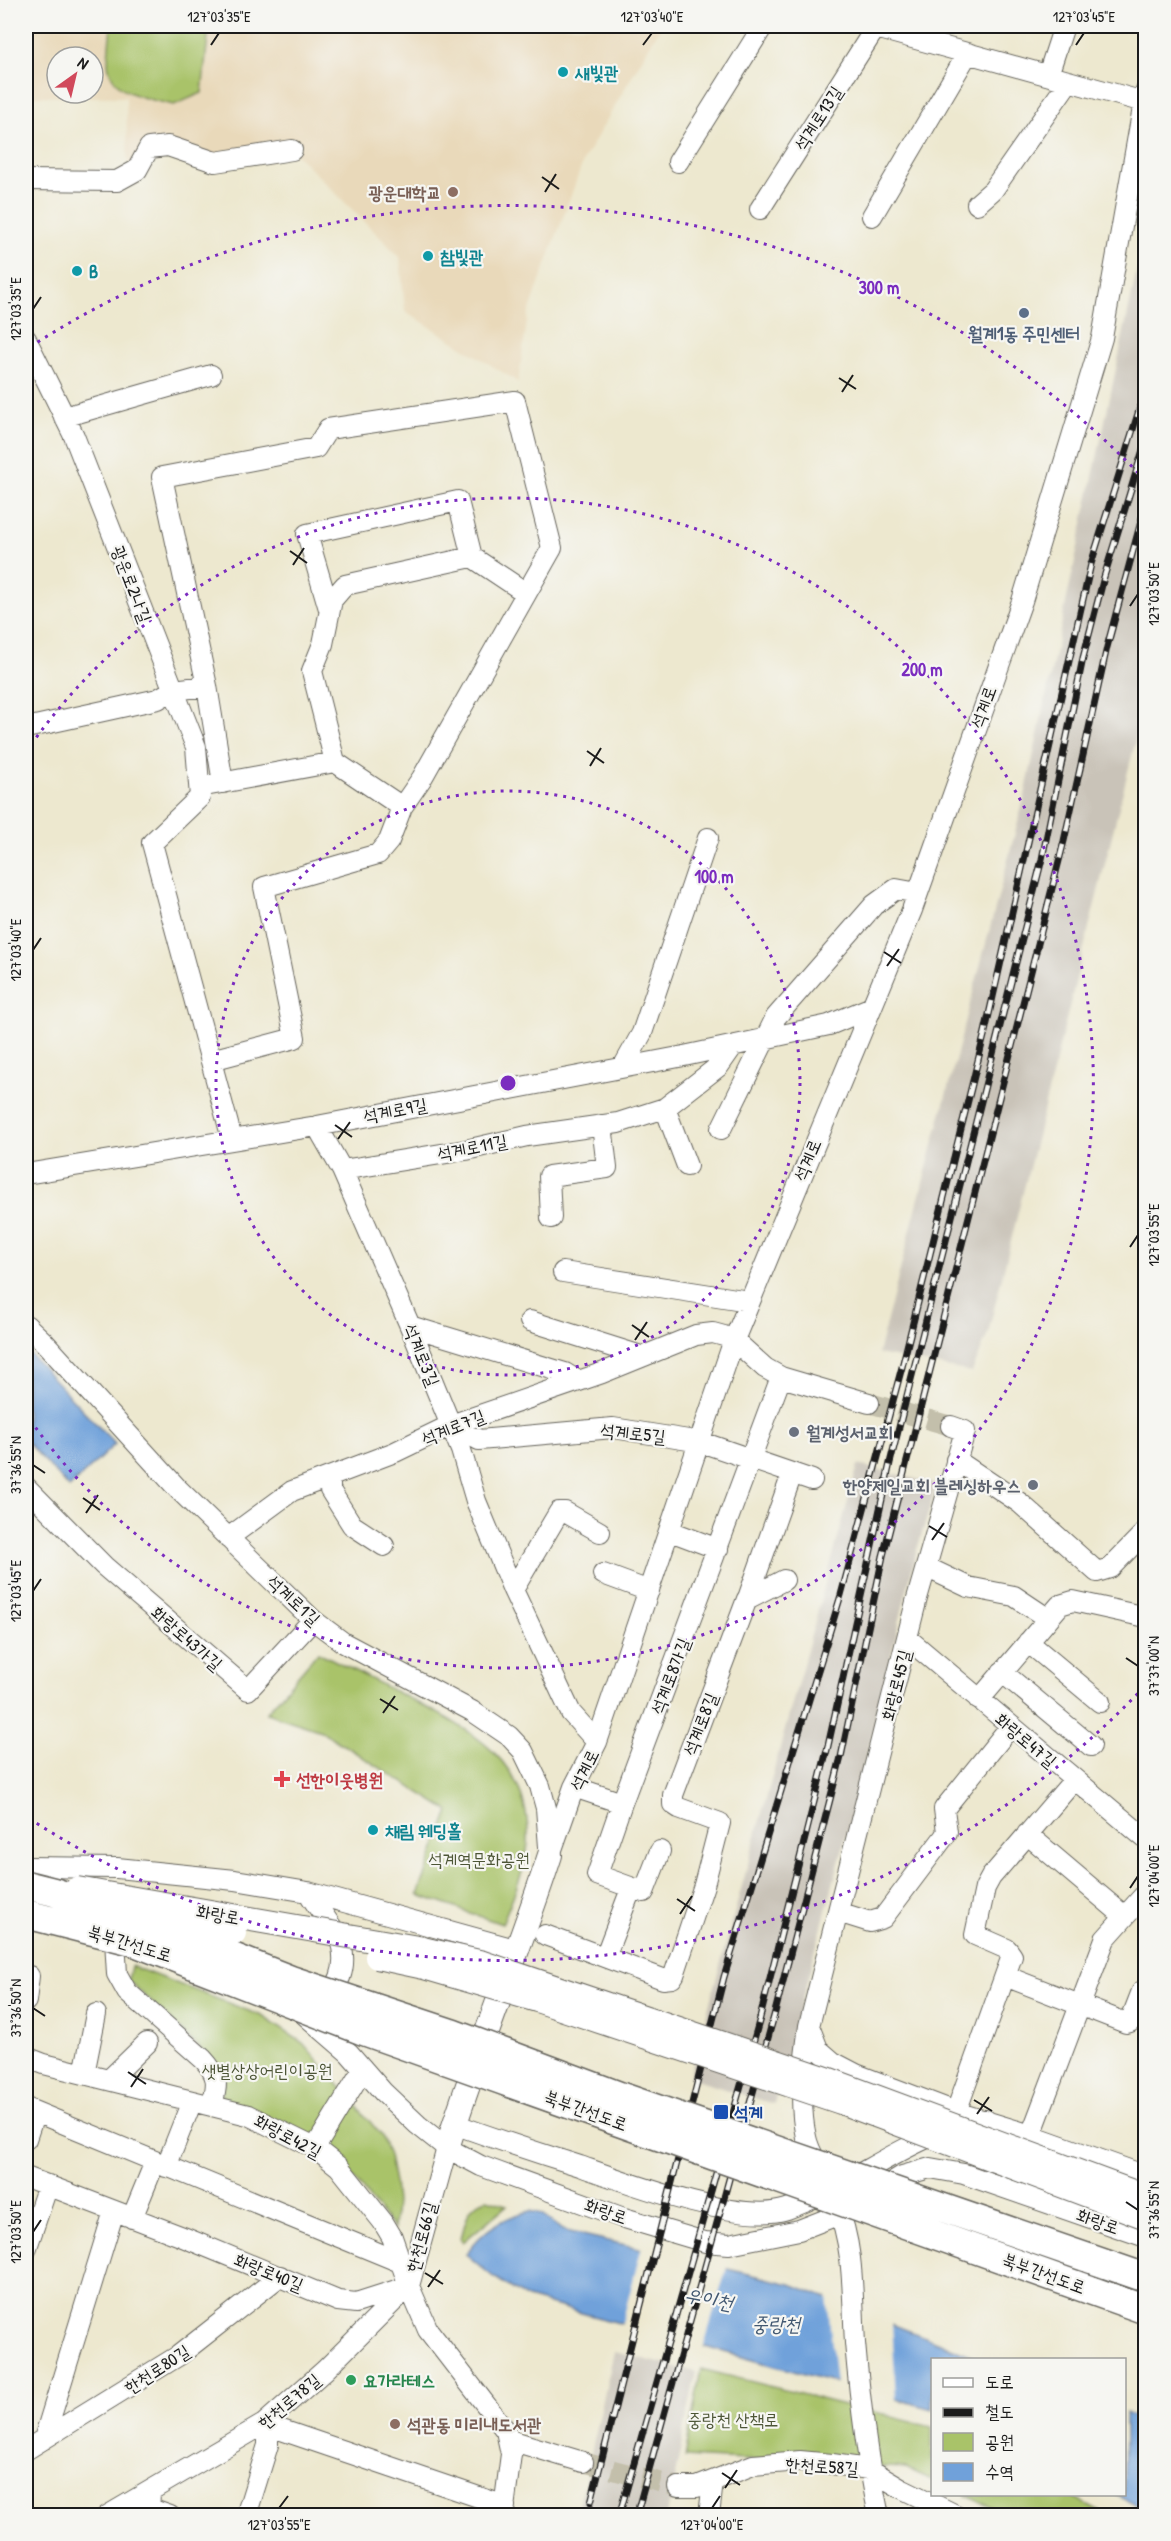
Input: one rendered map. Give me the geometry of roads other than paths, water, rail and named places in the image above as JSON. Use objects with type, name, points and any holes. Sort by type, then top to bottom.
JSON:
[{"type":"highway","name":"북부간선도로","points":[[26,1884],[141,1921],[291,1980],[454,2034],[625,2098],[1146,2278]]},
{"type":"highway","name":"북부간선도로","points":[[26,1914],[132,1941],[361,2030],[1146,2310]]},
{"type":"main road","name":"석계로","points":[[518,1950],[550,1855]]},
{"type":"main road","name":"화랑로","points":[[26,1884],[185,1925],[387,1958],[537,2000],[841,2102],[1146,2217]]},
{"type":"main road","name":"화랑로","points":[[26,1903],[83,1897],[418,1948],[483,1963],[827,2079],[1146,2197]]},
{"type":"main road","name":"한천로66길","points":[[447,2148],[474,2063],[518,1950]]},
{"type":"street","points":[[678,162],[763,26]]},
{"type":"street","name":"석계로13길","points":[[760,209],[873,26],[1068,81],[1145,96]]},
{"type":"street","points":[[1048,75],[1064,26]]},
{"type":"street","points":[[872,216],[968,53]]},
{"type":"street","points":[[977,204],[993,190],[1068,81]]},
{"type":"street","name":"석계로","points":[[550,1855],[574,1787],[597,1742],[734,1340],[918,893],[1022,601],[1102,338],[1145,96]]},
{"type":"street","points":[[26,180],[117,181],[137,170],[149,148],[168,146],[215,162],[292,150]]},
{"type":"street","name":"광운로2나길","points":[[26,339],[64,417],[196,747],[199,787]]},
{"type":"street","points":[[64,417],[212,375]]},
{"type":"street","points":[[211,1060],[295,1038],[264,887],[378,854],[389,841],[402,807],[422,778],[552,548],[515,401],[328,429],[316,448],[162,477],[207,686],[223,783]]},
{"type":"street","points":[[328,609],[307,534],[458,501],[472,556],[526,593]]},
{"type":"street","points":[[402,807],[335,762],[312,671],[323,644],[328,609],[335,595],[345,585],[472,556]]},
{"type":"street","points":[[26,728],[158,699],[173,690],[207,686]]},
{"type":"street","points":[[232,1138],[152,843],[200,797],[199,787],[335,762]]},
{"type":"street","points":[[623,1067],[642,1033],[708,838]]},
{"type":"street","points":[[721,1129],[776,1017],[874,905],[896,889],[918,893]]},
{"type":"street","name":"석계로9길","points":[[26,1174],[232,1138],[316,1126],[764,1040],[829,1024],[872,1006]]},
{"type":"street","name":"석계로11길","points":[[342,1170],[466,1150],[527,1136],[618,1123],[665,1108],[719,1066],[733,1046]]},
{"type":"street","points":[[665,1108],[687,1166]]},
{"type":"street","points":[[552,1218],[549,1176],[606,1168],[602,1125]]},
{"type":"street","name":"석계로3길","points":[[316,1126],[342,1170],[410,1326],[451,1425],[476,1502],[513,1590],[571,1713],[597,1742]]},
{"type":"street","points":[[563,1272],[749,1301]]},
{"type":"street","points":[[530,1321],[641,1356]]},
{"type":"street","name":"석계로1길","points":[[26,1325],[178,1490],[313,1620],[344,1643],[472,1711],[509,1736],[523,1751],[540,1786],[546,1808],[550,1855]]},
{"type":"street","points":[[410,1326],[565,1373],[578,1381]]},
{"type":"street","name":"석계로7길","points":[[228,1538],[292,1491],[394,1452],[451,1425],[578,1381],[696,1335],[714,1333],[734,1340]]},
{"type":"street","points":[[734,1340],[765,1368],[782,1377],[869,1403]]},
{"type":"street","name":"석계로8가길","points":[[631,1889],[597,1875],[782,1377]]},
{"type":"street","name":"화랑로45길","points":[[879,2516],[869,2469],[855,2343],[852,2266],[840,2214],[806,2139],[802,2100],[803,2065],[809,2026],[926,1566],[956,1460],[963,1424]]},
{"type":"street","name":"석계로5길","points":[[451,1425],[479,1440],[613,1428],[701,1442],[812,1480]]},
{"type":"street","points":[[956,1460],[1020,1503],[1097,1572],[1110,1568],[1146,1531]]},
{"type":"street","name":"석계로8길","points":[[605,1957],[663,1979],[672,1978],[704,1885],[720,1823],[679,1808],[673,1804],[673,1796],[792,1474]]},
{"type":"street","points":[[330,1476],[330,1490],[352,1526],[384,1546]]},
{"type":"street","name":"화랑로43가길","points":[[26,1487],[104,1566],[248,1690],[313,1620]]},
{"type":"street","points":[[513,1590],[559,1512],[565,1512],[600,1532]]},
{"type":"street","points":[[670,1531],[718,1549]]},
{"type":"street","points":[[926,1566],[968,1587],[1014,1596],[1047,1618]]},
{"type":"street","points":[[603,1574],[649,1591]]},
{"type":"street","points":[[748,1598],[784,1580]]},
{"type":"street","points":[[979,1700],[1056,1607],[1073,1600],[1146,1617]]},
{"type":"street","name":"화랑로47길","points":[[908,1639],[1146,1839]]},
{"type":"street","points":[[1028,1642],[1100,1702]]},
{"type":"street","points":[[1002,1672],[1091,1746]]},
{"type":"street","points":[[838,1912],[870,1922],[883,1918],[944,1838],[947,1832],[943,1814],[947,1805],[1011,1727]]},
{"type":"street","points":[[956,2112],[1012,1958],[1011,1953],[978,1938],[974,1933],[987,1882],[1074,1780]]},
{"type":"street","points":[[574,1787],[622,1803]]},
{"type":"street","points":[[1028,1834],[1124,1916]]},
{"type":"street","points":[[545,1935],[605,1957],[631,1889],[645,1891],[660,1851]]},
{"type":"street","name":"화랑로","points":[[26,1867],[117,1868],[235,1880],[308,1892],[518,1950]]},
{"type":"street","points":[[288,2001],[307,2006],[332,1994],[342,1976],[342,1946],[308,1892]]},
{"type":"street","points":[[1006,2189],[998,2173],[1000,2156],[1008,2146],[1031,2135],[1105,1939],[1144,1896]]},
{"type":"street","name":"화랑로","points":[[26,1923],[115,1940],[288,2001],[349,2053],[382,2092],[447,2148],[481,2166],[621,2217],[705,2242],[729,2244],[799,2230],[840,2214],[902,2176],[930,2168],[964,2174],[1146,2238]]},
{"type":"street","points":[[115,1940],[117,1974],[127,1992],[203,2059],[213,2071],[217,2083],[212,2106]]},
{"type":"street","points":[[26,2001],[29,1976]]},
{"type":"street","points":[[1005,1976],[1128,2023],[1142,1991]]},
{"type":"street","points":[[84,2074],[96,2014]]},
{"type":"street","points":[[809,2026],[818,2049],[833,2062],[855,2074],[956,2112],[986,2120]]},
{"type":"street","points":[[109,2080],[147,2043]]},
{"type":"street","name":"화랑로42길","points":[[26,2057],[254,2117],[315,2148],[339,2167],[383,2222],[392,2237],[408,2286]]},
{"type":"street","points":[[315,2148],[363,2069]]},
{"type":"street","points":[[44,2439],[123,2214],[160,2164],[192,2102]]},
{"type":"street","points":[[26,2139],[30,2110],[400,2262]]},
{"type":"street","name":"화랑로","points":[[454,2124],[642,2187],[714,2207],[755,2212],[785,2210],[830,2190],[928,2137],[963,2123],[986,2120],[1146,2176]]},
{"type":"street","name":"한천로66길","points":[[447,2148],[408,2286],[428,2330],[501,2423],[510,2440]]},
{"type":"street","name":"화랑로40길","points":[[26,2177],[347,2302],[365,2301],[408,2286]]},
{"type":"street","points":[[26,2250],[48,2185]]},
{"type":"street","name":"한천로80길","points":[[26,2450],[178,2356],[280,2277]]},
{"type":"street","name":"한천로78길","points":[[106,2516],[150,2506],[264,2424],[333,2362],[408,2286]]},
{"type":"street","points":[[264,2424],[504,2511],[511,2463],[510,2440],[583,2462]]},
{"type":"street","points":[[246,2516],[268,2445],[268,2435],[264,2424]]},
{"type":"street","name":"한천로58길","points":[[678,2487],[689,2488],[713,2481],[753,2465],[775,2462],[811,2462],[869,2469],[901,2488],[958,2516]]},
{"type":"street","points":[[709,2516],[713,2481]]},
{"type":"street","points":[[150,2506],[170,2516]]},
{"type":"water","points":[[26,1350],[115,1444],[69,1488],[26,1441]]},
{"type":"water","name":"중랑천","points":[[530,2211],[542,2214],[562,2230],[791,2284],[977,2358],[931,2358],[931,2409],[527,2298],[492,2276],[466,2254],[486,2232],[510,2217]]},
{"type":"water","points":[[1126,2413],[1145,2422],[1145,2514],[1134,2504],[1119,2496],[1126,2496]]},
{"type":"tunnel","points":[[869,1403],[951,1426]]},
{"type":"tunnel","points":[[583,2462],[678,2487]]},
{"type":"railway","points":[[591,2502],[724,1977],[841,1595],[902,1367],[985,1032],[1091,564],[1146,388]]},
{"type":"railway","points":[[621,2509],[760,2018],[828,1746],[890,1463],[1042,859],[1083,658],[1104,577],[1146,440]]},
{"type":"railway","points":[[637,2513],[774,2016],[841,1757],[883,1556],[1064,841],[1107,647],[1146,503]]},
{"type":"place","name":"새빛관","points":[[563,72]]},
{"type":"place","name":"광운대학교","points":[[453,192]]},
{"type":"place","name":"참빛관","points":[[428,256]]},
{"type":"place","name":"B","points":[[77,271]]},
{"type":"place","name":"월계1동 주민센터","points":[[1024,313]]},
{"type":"place","name":"월계성서교회","points":[[794,1432]]},
{"type":"place","name":"한양제일교회 블레싱하우스","points":[[1033,1485]]},
{"type":"place","name":"선한이웃병원","points":[[282,1779]]},
{"type":"place","name":"채림 웨딩홀","points":[[373,1830]]},
{"type":"place","name":"석계","points":[[721,2112]]},
{"type":"place","name":"요가라테스","points":[[351,2380]]},
{"type":"place","name":"석관동 미리내도서관","points":[[395,2424]]},
{"type":"park label","name":"석계역문화공원","points":[[479,1859]]},
{"type":"park label","name":"샛별상상어린이공원","points":[[267,2070]]},
{"type":"park label","name":"중랑천 산책로","points":[[733,2419]]},
{"type":"water label","name":"우이천","points":[[709,2298]]}]
